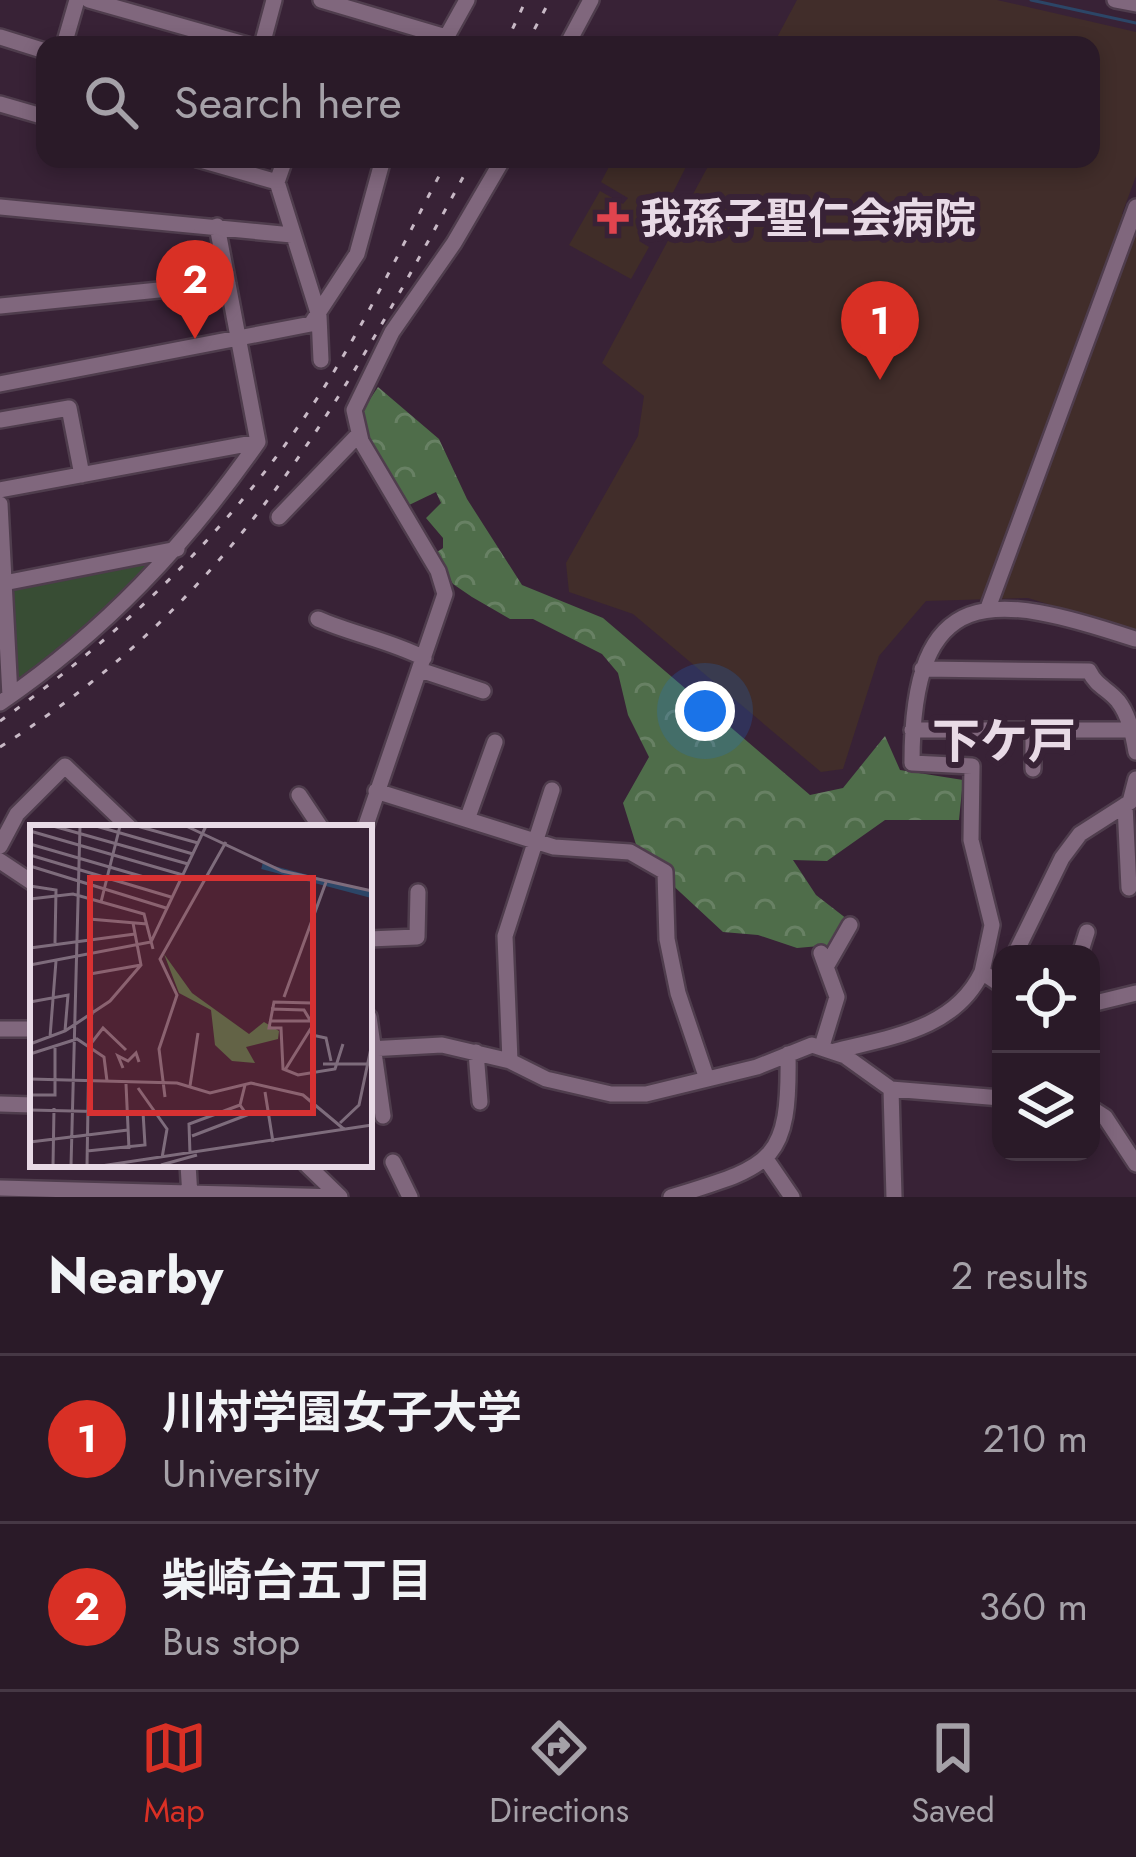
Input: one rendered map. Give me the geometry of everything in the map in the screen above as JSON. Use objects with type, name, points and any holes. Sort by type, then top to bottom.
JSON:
[{"type":"street","points":[[66,36],[76,0]]},
{"type":"street","points":[[89,0],[216,36]]},
{"type":"street","points":[[264,36],[274,0]]},
{"type":"street","points":[[321,0],[429,36]]},
{"type":"street","points":[[447,36],[467,0]]},
{"type":"street","points":[[572,36],[591,0]]},
{"type":"street","points":[[1115,0],[1136,4]]},
{"type":"street","points":[[0,38],[36,48]]},
{"type":"street","points":[[0,104],[36,114]]},
{"type":"street","points":[[241,168],[277,182]]},
{"type":"street","points":[[282,168],[277,182],[319,316],[321,360]]},
{"type":"street","points":[[0,384],[311,324],[357,254],[381,168]]},
{"type":"street","points":[[366,825],[442,609],[442,584],[358,435],[354,410],[392,332],[454,243],[498,168]]},
{"type":"street","points":[[0,207],[292,235]]},
{"type":"street","points":[[988,608],[1136,207]]},
{"type":"street","points":[[5,700],[100,629],[178,549],[258,442],[217,226]]},
{"type":"street","points":[[0,306],[228,283]]},
{"type":"street","points":[[0,420],[70,408],[82,475]]},
{"type":"street","points":[[279,518],[358,435]]},
{"type":"street","points":[[0,490],[258,442]]},
{"type":"street","points":[[0,504],[5,700]]},
{"type":"street","points":[[4,583],[178,549]]},
{"type":"street","points":[[993,945],[970,840],[972,766],[912,763],[922,669],[938,633],[965,614],[988,608],[1057,613],[1135,639]]},
{"type":"street","points":[[318,619],[359,637],[380,636],[422,664],[483,691]]},
{"type":"street","points":[[922,669],[1089,670],[1096,686],[1120,703],[1136,752]]},
{"type":"street","points":[[912,730],[1132,730]]},
{"type":"street","points":[[1033,731],[1033,769]]},
{"type":"street","points":[[468,817],[495,742]]},
{"type":"street","points":[[0,846],[17,814],[65,766],[127,825]]},
{"type":"street","points":[[1129,888],[1130,803],[1136,779]]},
{"type":"street","points":[[510,1061],[505,936],[552,790]]},
{"type":"street","points":[[376,791],[533,841],[630,852],[665,872],[667,938],[678,993],[707,1079]]},
{"type":"street","points":[[299,795],[319,825]]},
{"type":"street","points":[[1019,945],[1062,857],[1080,834],[1130,803]]},
{"type":"street","points":[[0,861],[30,881]]},
{"type":"street","points":[[372,939],[417,937],[418,892]]},
{"type":"street","points":[[829,1049],[837,997],[824,960],[850,925]]},
{"type":"street","points":[[1083,945],[1087,932]]},
{"type":"street","points":[[372,1048],[442,1045],[510,1061],[546,1079],[611,1094],[646,1094],[788,1054],[829,1049],[934,1023],[992,978]]},
{"type":"street","points":[[1100,1002],[1136,993]]},
{"type":"street","points":[[829,1049],[891,1089],[992,1097]]},
{"type":"street","points":[[476,1052],[480,1102]]},
{"type":"street","points":[[372,1054],[383,1116]]},
{"type":"street","points":[[671,1197],[742,1175],[766,1159],[780,1141],[789,1113],[788,1054]]},
{"type":"street","points":[[891,1089],[894,1197]]},
{"type":"street","points":[[0,1104],[30,1105]]},
{"type":"street","points":[[1100,1114],[1133,1153]]},
{"type":"street","points":[[766,1159],[792,1197]]},
{"type":"street","points":[[393,1162],[410,1197]]},
{"type":"street","points":[[309,1167],[340,1197]]},
{"type":"street","points":[[0,1189],[340,1197]]},
{"type":"shaded area","points":[[797,0],[997,0],[1136,32],[1136,176],[1122,214],[1136,217],[1136,631],[1028,598],[926,601],[879,656],[843,769],[821,772],[633,614],[569,592],[566,563],[638,436],[644,396],[602,363],[707,168],[1100,168],[1100,36],[778,36]]},
{"type":"shaded area","name":"我孫子聖仁会病院","points":[[608,168],[685,168],[663,212],[648,205],[638,223],[645,228],[639,241],[649,247],[631,279],[569,245],[600,191],[623,204],[628,198],[601,182]]},
{"type":"green space","points":[[378,387],[439,439],[467,499],[522,585],[603,618],[810,795],[843,788],[885,736],[900,770],[963,780],[959,820],[885,820],[827,861],[793,860],[816,895],[847,919],[842,944],[797,948],[758,935],[723,932],[639,854],[623,803],[649,757],[628,715],[618,673],[602,654],[533,619],[510,619],[453,584],[434,554],[443,548],[443,538],[426,518],[441,503],[436,492],[407,506],[368,438],[362,411]]},
{"type":"green space","points":[[151,558],[156,562],[109,612],[14,688],[8,587]]},
{"type":"waterway","points":[[1031,0],[1136,23]]},
{"type":"railway","points":[[509,36],[526,0]]},
{"type":"railway","points":[[531,36],[550,0]]},
{"type":"railway","points":[[0,721],[140,608],[261,477],[346,351],[443,168]]},
{"type":"railway","points":[[0,747],[84,688],[157,625],[221,558],[329,411],[468,168]]},
{"type":"place","name":"我孫子聖仁会病院","points":[[613,218]]},
{"type":"place","name":"柴崎台五丁目","points":[[195,339]]},
{"type":"place","name":"川村学園女子大学","points":[[880,380]]},
{"type":"district","name":"下ケ戸","points":[[1004,741]]}]
